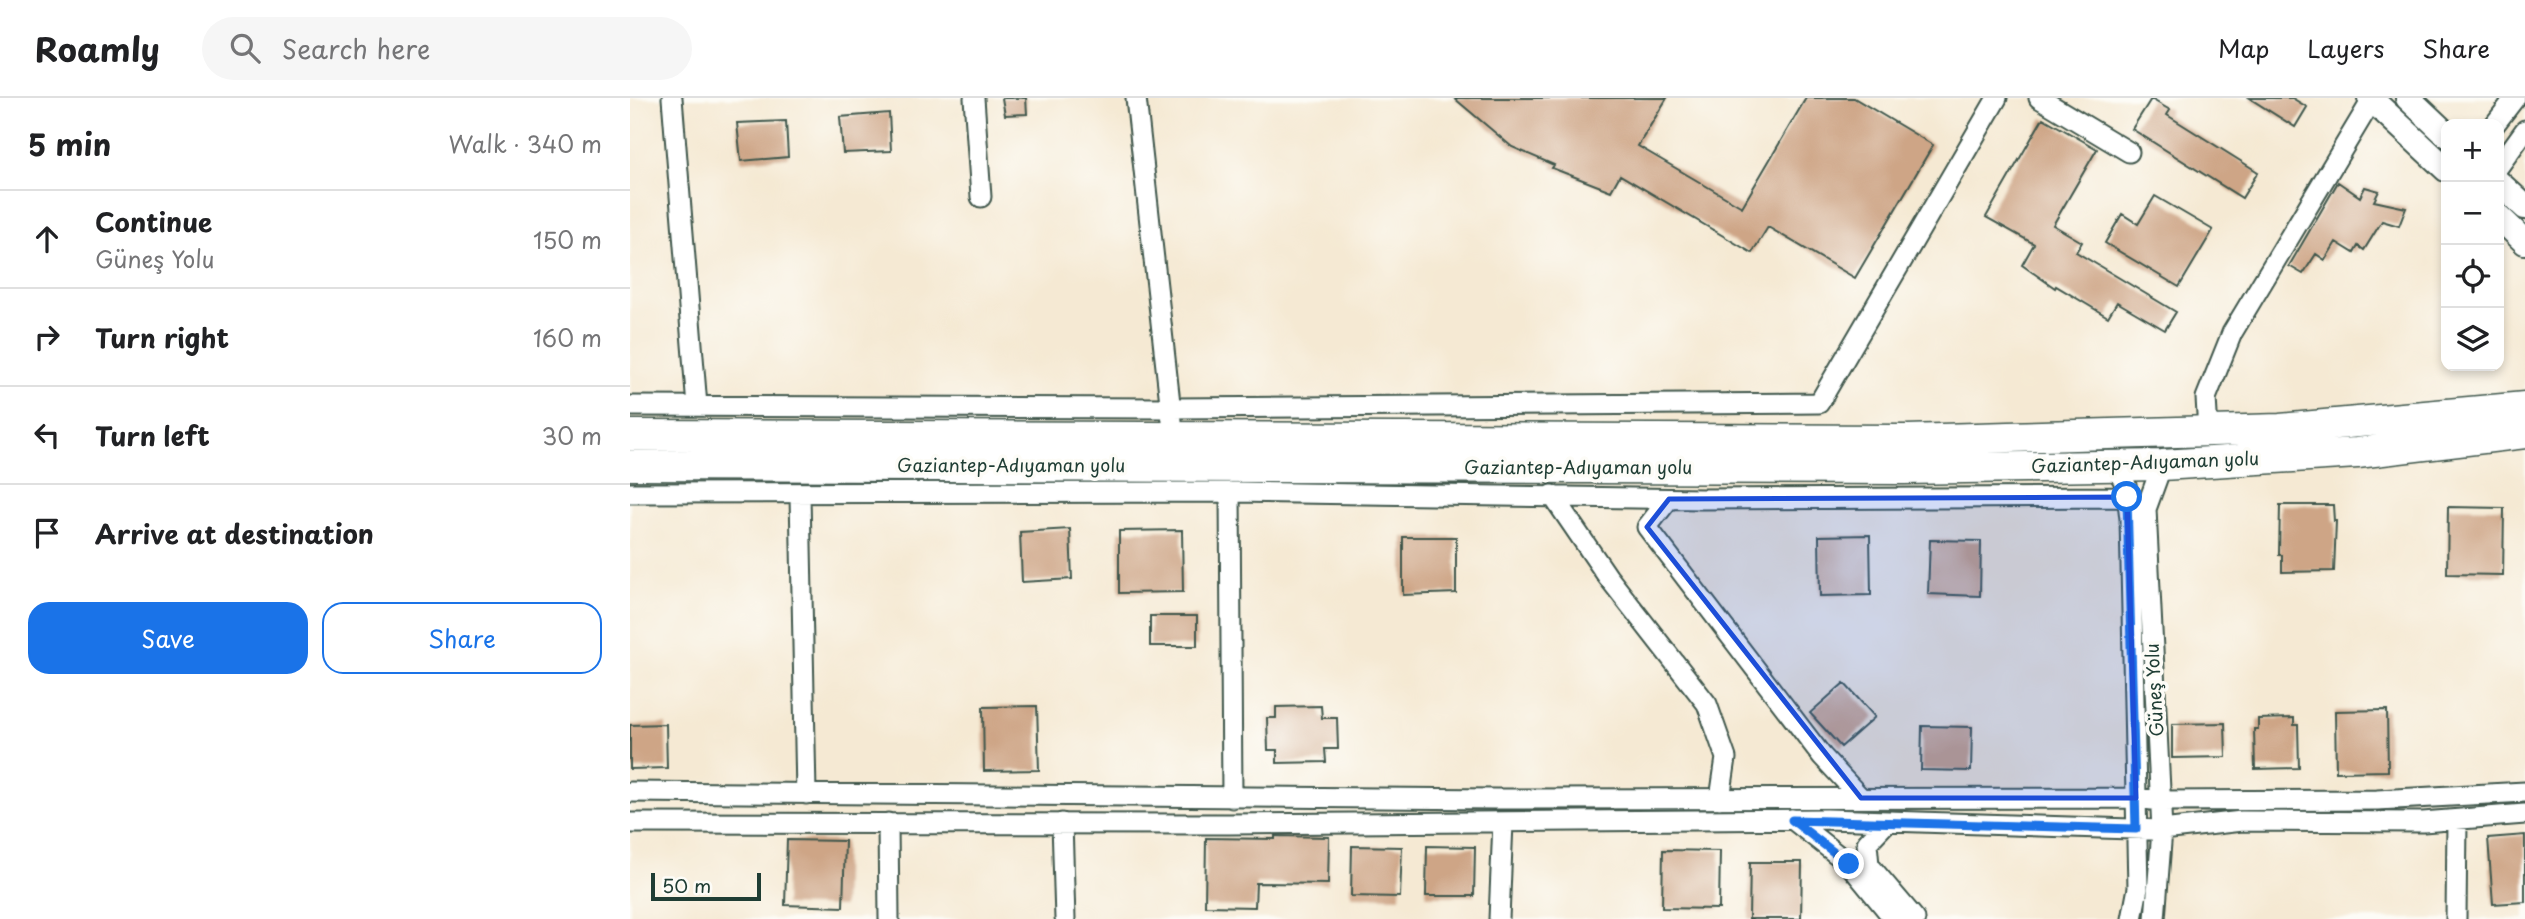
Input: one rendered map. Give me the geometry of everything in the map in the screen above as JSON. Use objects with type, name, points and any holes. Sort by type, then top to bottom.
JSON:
[{"type":"highway","name":"Gaziantep-Adıyaman yolu","points":[[630,435],[1172,422],[1907,440],[2280,429],[2517,406]]},
{"type":"highway","name":"Gaziantep-Adıyaman yolu","points":[[630,465],[1903,470],[2162,465],[2357,453],[2525,433]]},
{"type":"main road","points":[[2408,98],[2441,129]]},
{"type":"main road","points":[[2371,99],[2441,164]]},
{"type":"main road","points":[[2504,188],[2525,207]]},
{"type":"main road","points":[[2504,222],[2525,242]]},
{"type":"street","points":[[672,98],[697,406]]},
{"type":"street","points":[[974,98],[981,197]]},
{"type":"street","points":[[1136,98],[1172,422]]},
{"type":"street","points":[[630,406],[1172,422],[1819,403],[1997,98]]},
{"type":"street","points":[[2039,98],[2129,152]]},
{"type":"street","points":[[2499,119],[2515,98]]},
{"type":"street","points":[[2208,432],[2206,398],[2232,333],[2371,99]]},
{"type":"street","points":[[2504,159],[2525,131]]},
{"type":"street","name":"Güneş Yolu","points":[[2155,919],[2162,830],[2146,509],[2162,465]]},
{"type":"street","name":"Güneş Yolu","points":[[2115,466],[2126,485],[2127,497],[2138,888],[2132,919]]},
{"type":"street","points":[[630,493],[800,495],[1230,492],[1552,495],[1669,499],[2127,497]]},
{"type":"street","points":[[1230,492],[1232,798]]},
{"type":"street","points":[[800,495],[806,794]]},
{"type":"street","points":[[1552,495],[1608,577],[1707,704],[1726,758],[1720,799]]},
{"type":"street","points":[[1669,499],[1647,527],[1822,756],[1861,798]]},
{"type":"street","points":[[630,792],[1232,798],[2136,798],[2160,801],[2377,800],[2525,792]]},
{"type":"street","points":[[630,822],[1792,820],[2162,830],[2242,821],[2457,820],[2525,814]]},
{"type":"street","points":[[1792,820],[1849,864],[1894,919]]},
{"type":"street","points":[[2456,919],[2457,820]]},
{"type":"street","points":[[1888,821],[1867,843],[1869,865],[1914,919]]},
{"type":"street","points":[[1499,919],[1503,822]]},
{"type":"street","points":[[888,823],[889,919]]},
{"type":"street","points":[[1062,823],[1065,919]]},
{"type":"highlighted area","points":[[2127,497],[2136,798],[1861,798],[1647,527],[1669,499]]},
{"type":"building","points":[[1002,98],[1026,98],[1027,114],[1005,115]]},
{"type":"building","points":[[1454,98],[1667,98],[1638,146],[1742,207],[1806,98],[1854,98],[1933,145],[1855,278],[1768,227],[1752,253],[1620,175],[1611,191],[1552,168],[1554,165],[1512,147]]},
{"type":"building","points":[[2249,98],[2292,98],[2307,107],[2295,127]]},
{"type":"building","points":[[2151,99],[2170,110],[2167,115],[2258,172],[2242,198],[2132,129]]},
{"type":"building","points":[[889,113],[891,151],[843,153],[840,117]]},
{"type":"building","points":[[2043,118],[2097,149],[2053,225],[2082,242],[2076,252],[2176,312],[2165,330],[2117,302],[2108,317],[2056,286],[2055,288],[2022,265],[2034,244],[1986,217]]},
{"type":"building","points":[[786,121],[788,157],[741,161],[737,123]]},
{"type":"building","points":[[2338,182],[2360,197],[2365,187],[2379,191],[2374,201],[2406,208],[2399,226],[2382,221],[2364,250],[2358,246],[2354,253],[2336,242],[2325,260],[2316,254],[2303,274],[2289,266]]},
{"type":"building","points":[[2155,196],[2213,230],[2179,287],[2105,243],[2122,214],[2138,224]]},
{"type":"building","points":[[2280,505],[2333,505],[2336,521],[2334,571],[2282,572],[2282,555],[2279,555]]},
{"type":"building","points":[[2448,507],[2504,508],[2503,575],[2447,574]]},
{"type":"building","points":[[1070,529],[1072,579],[1022,582],[1020,532]]},
{"type":"building","points":[[1182,530],[1183,592],[1119,593],[1119,531]]},
{"type":"building","points":[[1870,535],[1871,595],[1820,596],[1819,536]]},
{"type":"building","points":[[1403,537],[1456,537],[1456,593],[1403,595]]},
{"type":"building","points":[[1930,540],[1981,541],[1980,596],[1928,594]]},
{"type":"building","points":[[1150,616],[1197,616],[1197,646],[1150,646]]},
{"type":"building","points":[[1844,683],[1875,717],[1841,747],[1810,713]]},
{"type":"building","points":[[1037,706],[1039,770],[984,771],[983,707]]},
{"type":"building","points":[[1321,706],[1322,718],[1337,718],[1338,749],[1325,749],[1326,762],[1277,763],[1277,750],[1268,750],[1267,718],[1276,718],[1276,707]]},
{"type":"building","points":[[2387,710],[2388,771],[2336,772],[2335,711]]},
{"type":"building","points":[[2294,718],[2294,725],[2298,725],[2299,768],[2255,769],[2254,729],[2258,729],[2258,719]]},
{"type":"building","points":[[2225,723],[2226,757],[2172,758],[2172,724]]},
{"type":"building","points":[[666,724],[667,768],[630,769],[630,725]]},
{"type":"building","points":[[1922,726],[1972,727],[1971,771],[1921,770]]},
{"type":"building","points":[[2525,835],[2525,902],[2493,904],[2488,838]]},
{"type":"building","points":[[1275,836],[1329,837],[1328,884],[1256,883],[1255,907],[1205,906],[1206,838],[1275,839]]},
{"type":"building","points":[[787,840],[845,841],[843,907],[785,905]]},
{"type":"building","points":[[1352,846],[1402,847],[1400,897],[1351,896]]},
{"type":"building","points":[[1427,846],[1475,847],[1474,896],[1426,896]]},
{"type":"building","points":[[1663,850],[1720,851],[1719,909],[1662,908]]},
{"type":"building","points":[[1750,862],[1802,862],[1801,919],[1749,919]]},
{"type":"route","points":[[1849,864],[1792,820],[2136,829],[2130,519],[2127,497]]}]
